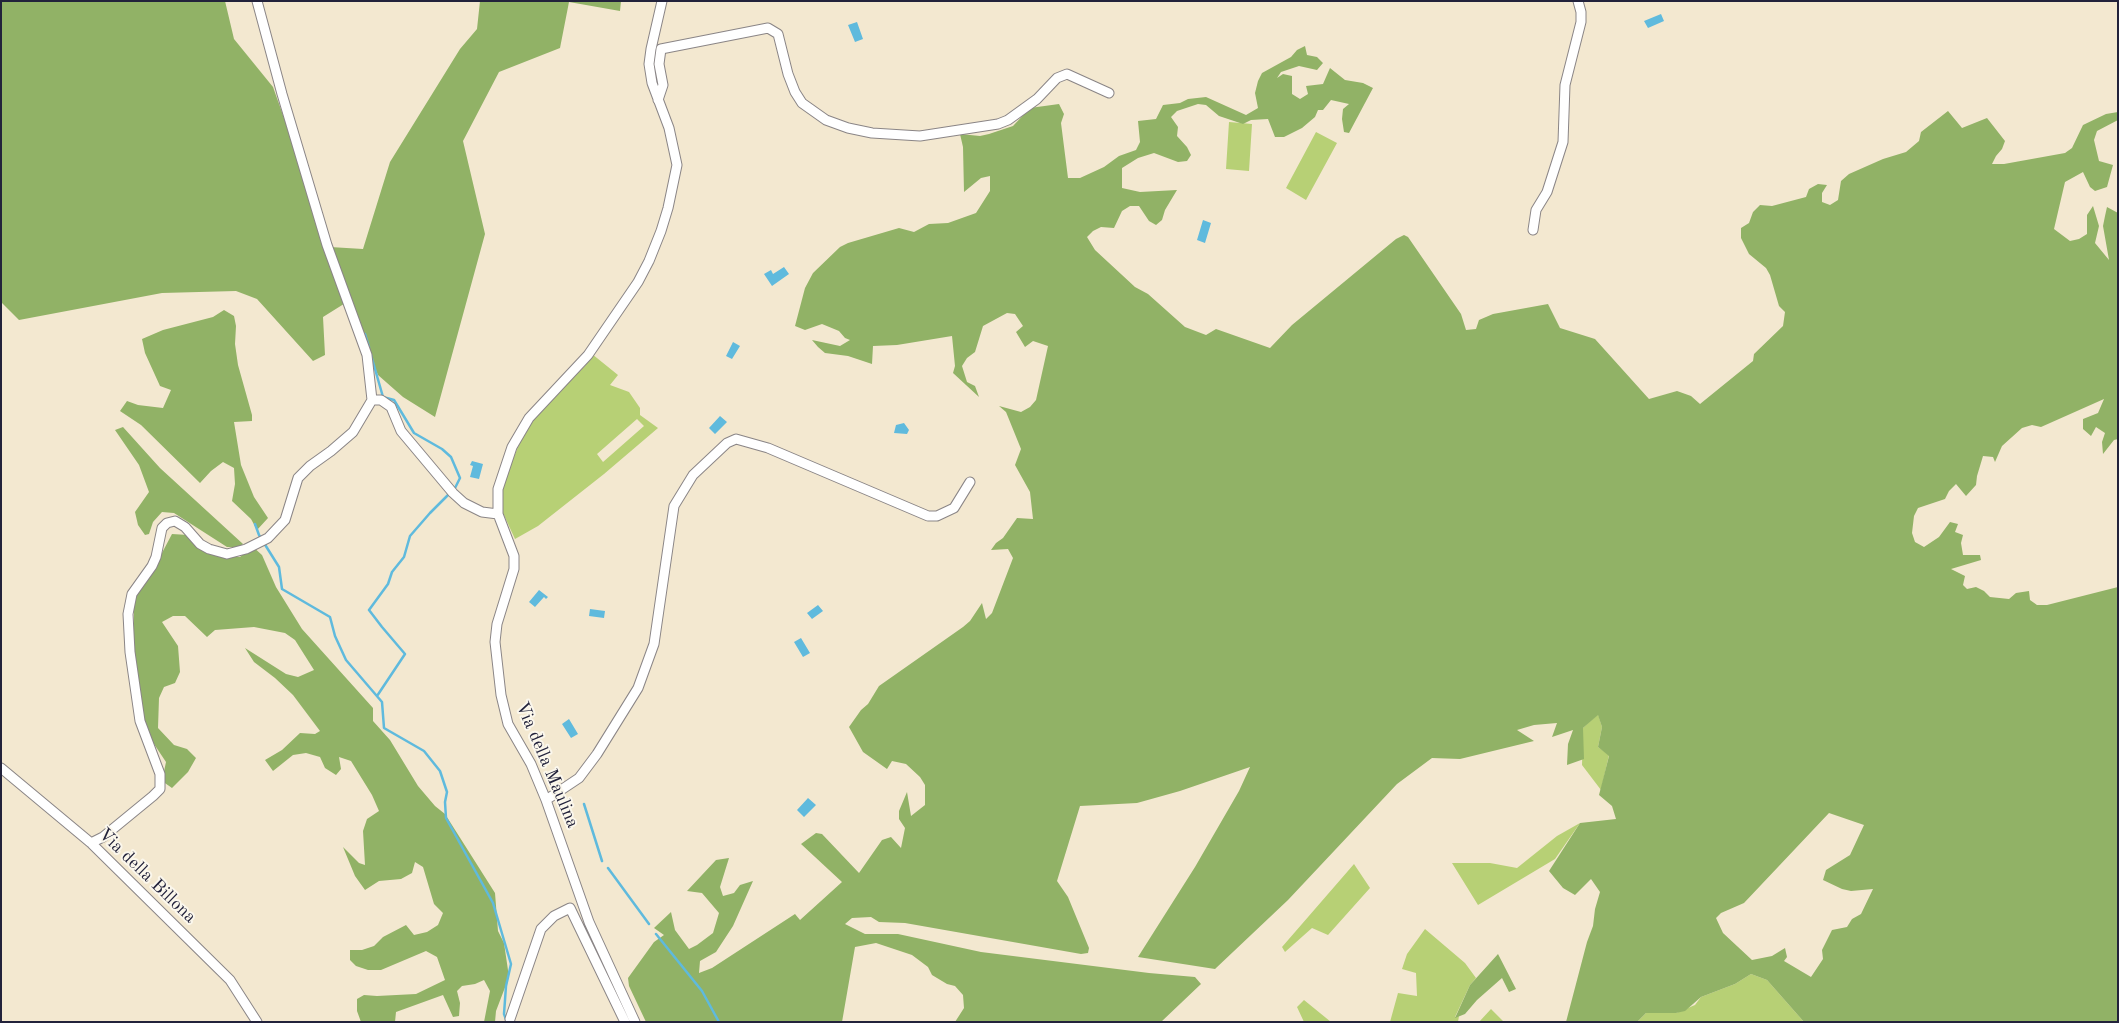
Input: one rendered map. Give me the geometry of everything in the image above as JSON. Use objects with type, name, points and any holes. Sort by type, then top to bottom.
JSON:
[{"type":"street","points":[[91,843],[103,837],[160,789],[160,774],[140,721],[130,652],[128,614],[132,594],[152,566],[156,557],[162,528],[166,523],[174,521],[185,527],[200,544],[209,549],[227,554],[268,538],[285,520],[298,478],[310,466],[353,432],[372,400],[366,355],[327,245],[282,94],[257,1]]},
{"type":"street","name":"Via della Maulina","points":[[635,1022],[609,970],[589,922],[546,800],[531,764],[508,724],[501,695],[495,651],[497,624],[509,588],[514,562],[509,541],[498,514],[498,489],[512,447],[529,418],[564,382],[593,347],[638,282],[661,231],[677,165],[669,128],[652,83],[649,64],[662,1]]},
{"type":"street","points":[[1533,230],[1536,210],[1547,192],[1563,142],[1565,85],[1581,22],[1582,12],[1578,1]]},
{"type":"street","points":[[658,100],[662,85],[659,64],[661,49],[768,28],[778,34],[788,74],[795,92],[802,103],[826,120],[864,132],[920,136],[998,124],[1008,120],[1037,99],[1057,78],[1067,74],[1109,93]]},
{"type":"street","points":[[372,400],[381,400],[391,407],[401,431],[451,491],[464,503],[482,512],[498,514]]},
{"type":"street","points":[[546,800],[579,778],[597,754],[638,688],[654,644],[674,506],[693,475],[727,443],[736,439],[768,448],[928,516],[946,513],[954,508],[970,482]]},
{"type":"street","name":"Via della Billona","points":[[1,768],[91,843],[230,980],[257,1022]]},
{"type":"street","points":[[510,1019],[541,929],[554,916],[570,908],[625,1022]]},
{"type":"green space","points":[[1,1],[225,1],[234,39],[273,87],[330,247],[363,249],[390,162],[460,49],[477,29],[480,1],[621,1],[620,11],[569,2],[560,48],[499,72],[463,141],[485,234],[435,417],[403,397],[378,375],[347,302],[323,317],[325,355],[313,361],[257,299],[236,291],[162,293],[19,320],[1,302]]},
{"type":"green space","points":[[1305,46],[1307,55],[1317,57],[1323,63],[1317,70],[1299,66],[1281,72],[1277,78],[1283,74],[1292,76],[1292,94],[1300,99],[1308,94],[1306,86],[1323,84],[1330,68],[1345,80],[1363,83],[1373,88],[1349,133],[1344,132],[1342,119],[1343,109],[1349,104],[1331,100],[1323,110],[1318,110],[1315,117],[1302,128],[1284,137],[1275,137],[1268,119],[1251,120],[1243,124],[1219,116],[1206,105],[1198,104],[1177,111],[1171,117],[1178,127],[1177,136],[1187,147],[1191,155],[1187,161],[1178,162],[1154,153],[1138,158],[1122,168],[1122,188],[1140,192],[1177,190],[1165,210],[1162,220],[1156,225],[1149,221],[1139,206],[1130,206],[1122,211],[1114,228],[1101,227],[1087,237],[1095,250],[1135,287],[1148,294],[1185,327],[1206,335],[1216,329],[1270,348],[1292,325],[1396,239],[1404,235],[1408,237],[1461,314],[1466,330],[1476,329],[1479,320],[1493,314],[1548,304],[1560,328],[1595,339],[1649,399],[1677,391],[1691,396],[1700,404],[1753,361],[1754,354],[1783,326],[1785,312],[1779,306],[1770,275],[1766,268],[1749,254],[1741,238],[1741,228],[1749,223],[1753,212],[1760,205],[1772,206],[1806,197],[1809,189],[1818,184],[1827,185],[1822,193],[1822,202],[1830,205],[1838,200],[1841,181],[1849,174],[1883,159],[1906,152],[1919,141],[1921,132],[1948,111],[1962,128],[1987,118],[2005,141],[1992,164],[2004,164],[2065,153],[2072,148],[2083,125],[2106,114],[2118,112],[2118,120],[2097,131],[2094,140],[2099,161],[2113,165],[2107,187],[2095,191],[2090,187],[2083,172],[2065,182],[2054,229],[2070,241],[2079,239],[2087,234],[2087,215],[2093,206],[2099,226],[2095,243],[2109,260],[2103,226],[2107,207],[2118,213],[2118,439],[2114,440],[2103,454],[2102,442],[2105,433],[2096,427],[2091,436],[2083,429],[2083,419],[2098,413],[2104,399],[2041,427],[2032,425],[2022,428],[2002,446],[1995,462],[1993,457],[1983,456],[1976,485],[1966,496],[1956,484],[1949,491],[1945,499],[1918,508],[1914,516],[1912,533],[1915,542],[1924,547],[1939,537],[1950,522],[1958,524],[1955,532],[1963,535],[1961,543],[1963,555],[1980,555],[1981,560],[1951,569],[1965,576],[1963,585],[1967,589],[1976,587],[1990,597],[2009,599],[2016,593],[2029,591],[2030,600],[2037,605],[2047,605],[2118,587],[2118,1022],[1804,1022],[1767,980],[1751,974],[1735,984],[1701,997],[1685,1011],[1676,1013],[1646,1013],[1637,1022],[1566,1022],[1593,926],[1600,892],[1591,879],[1575,895],[1563,888],[1549,871],[1580,823],[1616,819],[1612,806],[1599,795],[1609,756],[1598,747],[1602,727],[1598,715],[1583,728],[1584,759],[1567,765],[1568,744],[1573,730],[1552,737],[1557,723],[1534,725],[1517,730],[1534,741],[1460,759],[1432,758],[1397,784],[1288,900],[1215,969],[1138,957],[1195,867],[1239,791],[1250,767],[1180,791],[1137,803],[1080,806],[1057,881],[1068,897],[1089,948],[1088,953],[1081,954],[905,923],[879,922],[871,917],[852,918],[845,924],[865,934],[898,934],[981,952],[1195,977],[1201,984],[1161,1022],[955,1022],[964,1008],[963,995],[955,986],[947,984],[932,975],[928,967],[912,955],[876,943],[855,947],[842,1022],[646,1022],[629,986],[628,978],[654,942],[664,935],[654,928],[671,912],[675,930],[689,949],[713,933],[719,913],[702,893],[687,891],[716,860],[729,858],[720,887],[723,896],[734,893],[740,885],[753,881],[733,926],[716,952],[700,961],[699,973],[712,968],[795,914],[800,920],[842,882],[801,844],[816,833],[822,834],[859,873],[882,840],[891,837],[901,848],[905,828],[899,819],[899,811],[907,792],[911,816],[925,805],[925,785],[920,777],[906,764],[892,761],[887,769],[863,752],[849,727],[861,710],[868,704],[879,686],[963,627],[970,621],[982,603],[986,619],[992,613],[1013,558],[1008,549],[991,550],[1003,538],[1017,518],[1033,519],[1030,492],[1015,465],[1021,449],[1006,412],[999,406],[1021,412],[1030,407],[1036,400],[1048,346],[1033,341],[1025,347],[1016,332],[1023,326],[1015,314],[1007,313],[983,326],[975,352],[967,358],[962,366],[967,382],[975,386],[979,397],[953,373],[955,366],[952,336],[897,345],[873,346],[872,364],[848,356],[825,353],[812,340],[840,346],[850,340],[845,338],[839,331],[822,324],[805,330],[795,326],[805,288],[813,273],[840,247],[848,243],[899,228],[914,232],[929,224],[948,223],[976,213],[990,191],[990,176],[981,178],[964,192],[963,147],[960,134],[980,136],[989,134],[1013,126],[1030,108],[1059,104],[1064,114],[1061,123],[1068,178],[1080,178],[1104,167],[1119,156],[1136,150],[1140,142],[1138,121],[1156,119],[1163,105],[1206,97],[1246,115],[1258,108],[1255,93],[1262,73],[1291,57],[1297,50]],"holes":[[[1829,813],[1864,825],[1850,855],[1826,870],[1823,880],[1851,891],[1873,889],[1861,914],[1852,919],[1847,927],[1832,930],[1822,950],[1823,959],[1811,977],[1784,961],[1787,957],[1785,948],[1772,956],[1752,960],[1723,933],[1716,918],[1721,913],[1744,903]]]},
{"type":"green space","points":[[1229,122],[1252,124],[1249,171],[1226,169]]},
{"type":"green space","points":[[1316,132],[1337,143],[1306,200],[1286,188]]},
{"type":"green space","points":[[224,310],[234,316],[238,365],[252,415],[252,421],[234,422],[241,465],[254,497],[268,518],[257,530],[251,519],[232,501],[235,484],[234,468],[223,462],[200,483],[141,425],[120,411],[127,401],[138,405],[163,408],[171,390],[160,386],[145,353],[142,339],[163,330],[213,317]]},
{"type":"green space","points":[[592,354],[618,375],[610,385],[629,392],[640,408],[640,415],[658,428],[538,526],[515,539],[503,513],[501,492],[509,469],[524,432],[536,415],[585,366]],"holes":[[[637,419],[644,426],[603,462],[597,454]]]},
{"type":"green space","points":[[123,427],[160,468],[243,544],[239,547],[227,547],[174,513],[162,512],[153,522],[149,534],[145,535],[138,525],[135,512],[149,492],[139,465],[115,430]]},
{"type":"green space","points":[[172,534],[188,535],[227,557],[240,557],[252,546],[262,555],[276,587],[302,629],[373,708],[373,721],[390,740],[418,786],[435,806],[445,814],[495,893],[498,931],[504,943],[509,977],[496,1011],[495,1022],[484,1022],[490,991],[484,980],[462,986],[457,991],[460,1003],[459,1016],[453,1017],[443,995],[396,1012],[395,1022],[361,1022],[357,1011],[357,999],[364,995],[416,994],[445,980],[437,957],[426,951],[381,970],[368,970],[356,966],[350,960],[350,950],[362,950],[374,946],[383,937],[406,925],[414,935],[427,932],[438,925],[443,913],[434,904],[423,867],[415,862],[412,873],[401,879],[379,881],[365,890],[355,876],[343,847],[359,863],[365,865],[363,831],[367,819],[379,811],[372,795],[351,761],[339,757],[341,769],[336,775],[325,768],[320,757],[306,753],[293,755],[273,771],[265,760],[282,750],[300,733],[315,734],[320,731],[293,695],[254,662],[245,648],[286,674],[298,677],[314,670],[295,640],[285,633],[254,627],[215,630],[207,637],[185,616],[173,616],[162,622],[178,646],[180,672],[175,683],[164,687],[159,698],[158,728],[174,745],[187,749],[196,758],[188,772],[172,788],[162,781],[166,762],[146,732],[134,662],[134,600],[140,586],[154,568]]},
{"type":"green space","points":[[1598,714],[1602,727],[1598,747],[1609,755],[1601,790],[1582,765],[1583,728]]},
{"type":"green space","points":[[1580,823],[1555,859],[1478,905],[1452,863],[1490,863],[1517,868],[1557,836]]},
{"type":"green space","points":[[1354,864],[1370,888],[1328,935],[1312,928],[1285,952],[1282,947]]},
{"type":"green space","points":[[1425,929],[1465,963],[1476,978],[1470,985],[1455,1017],[1459,1016],[1458,1022],[1390,1022],[1398,993],[1417,996],[1416,973],[1402,969],[1407,954]]},
{"type":"green space","points":[[1498,954],[1516,989],[1509,992],[1502,978],[1477,1000],[1465,1014],[1455,1018],[1470,985]]},
{"type":"green space","points":[[1751,974],[1767,980],[1804,1022],[1637,1022],[1646,1013],[1676,1013],[1695,1005],[1701,997],[1735,984]]},
{"type":"green space","points":[[1304,1000],[1331,1022],[1304,1022],[1297,1007]]},
{"type":"green space","points":[[1491,1009],[1503,1022],[1479,1022]]},
{"type":"water","points":[[1661,14],[1664,21],[1648,28],[1644,21]]},
{"type":"water","points":[[857,22],[863,39],[855,42],[848,25]]},
{"type":"water","points":[[1203,220],[1211,223],[1205,243],[1197,240]]},
{"type":"water","points":[[784,267],[789,274],[772,286],[764,274],[771,270],[773,274]]},
{"type":"water","points":[[733,342],[740,346],[732,359],[726,356]]},
{"type":"water","points":[[720,416],[727,422],[715,434],[709,428]]},
{"type":"water","points":[[904,423],[909,430],[907,434],[894,433],[896,425]]},
{"type":"water","points":[[472,461],[483,464],[479,479],[470,477],[473,466],[470,465]]},
{"type":"water","points":[[539,590],[548,597],[546,599],[544,597],[535,607],[529,602]]},
{"type":"water","points":[[818,605],[823,611],[812,619],[807,613]]},
{"type":"water","points":[[590,609],[605,611],[604,618],[589,616]]},
{"type":"water","points":[[801,638],[810,653],[803,657],[794,642]]},
{"type":"water","points":[[569,719],[578,734],[571,738],[562,724]]},
{"type":"water","points":[[808,798],[816,805],[804,817],[797,810]]},
{"type":"waterway","points":[[365,334],[369,347]]},
{"type":"waterway","points":[[371,355],[383,397],[394,400],[414,433],[442,449],[451,457],[460,478],[455,488],[410,536],[404,557],[392,572],[388,584],[369,610],[405,654],[377,696]]},
{"type":"waterway","points":[[255,524],[259,535],[279,567],[282,589],[330,617],[335,636],[346,660],[382,702],[384,728],[424,751],[440,771],[447,792],[445,802],[446,818],[493,903],[511,964],[506,986],[504,1014],[507,1022]]},
{"type":"waterway","points":[[584,804],[602,861]]},
{"type":"waterway","points":[[608,868],[649,924]]},
{"type":"waterway","points":[[656,934],[702,991],[719,1022]]}]
